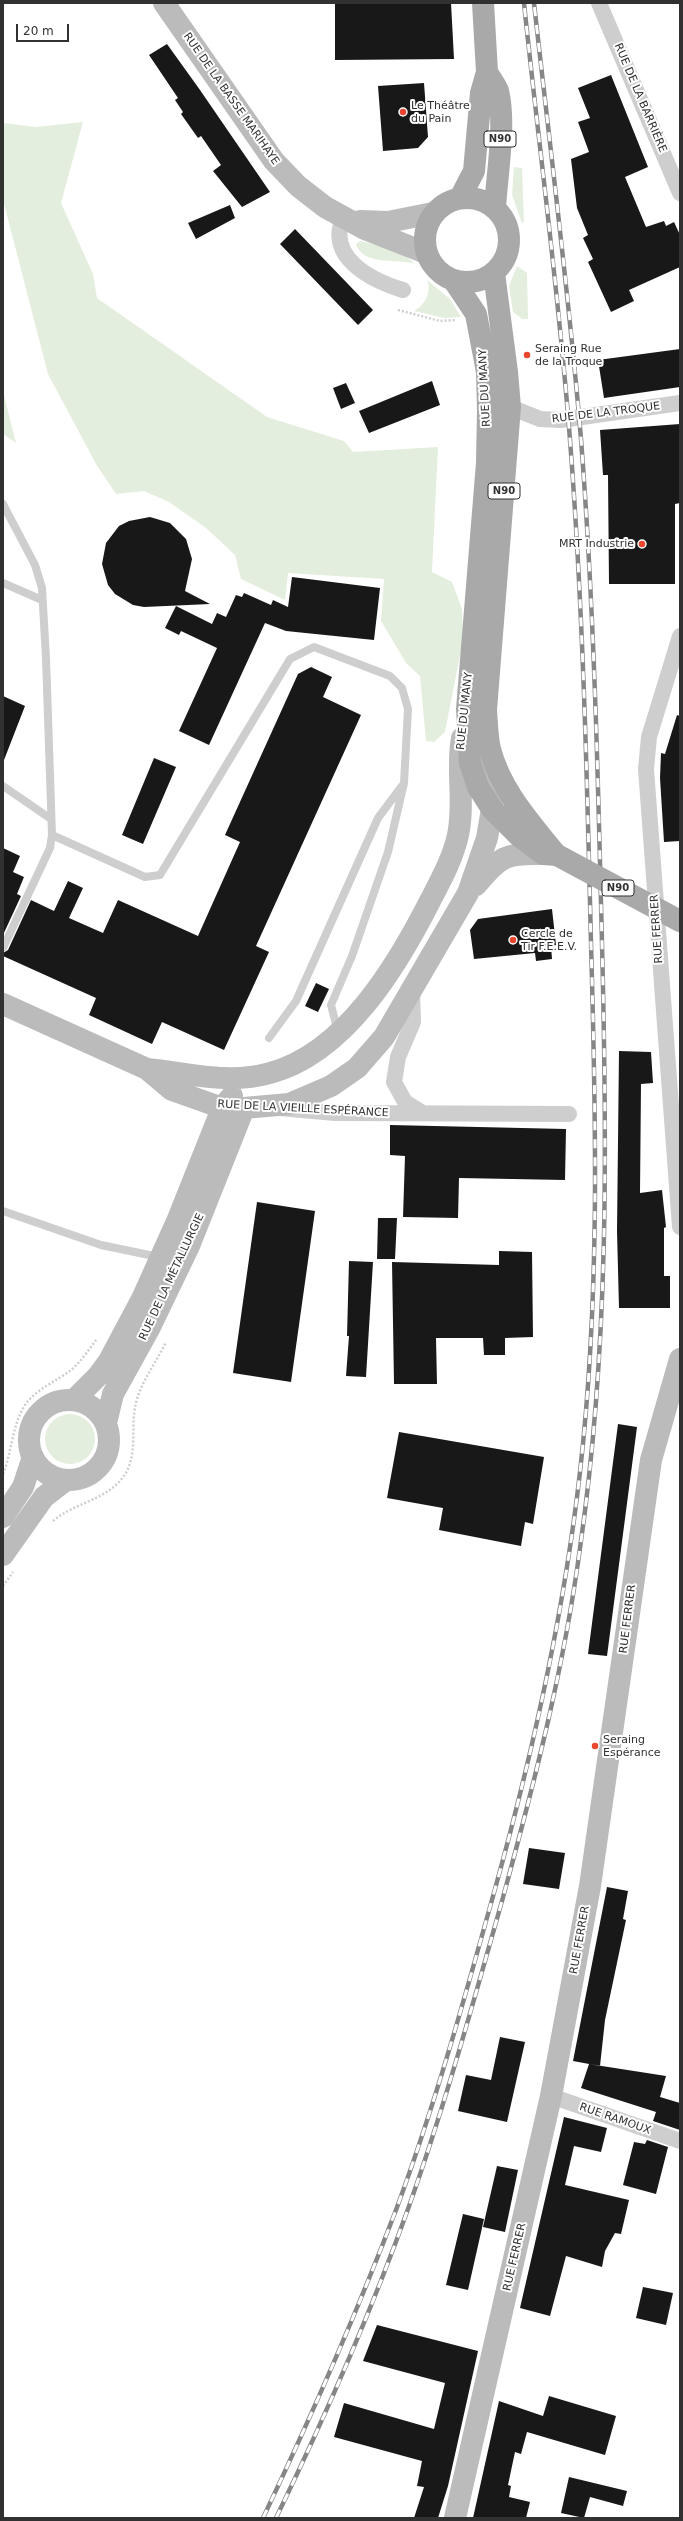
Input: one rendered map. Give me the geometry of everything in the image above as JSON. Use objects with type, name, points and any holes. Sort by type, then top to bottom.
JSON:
[{"type":"main road","name":"N90","points":[[460,198],[474,171],[481,94],[487,72],[483,3]]},
{"type":"main road","name":"N90","points":[[487,72],[498,90],[500,140],[495,208]]},
{"type":"main road","points":[[433,213],[445,203],[460,198],[479,198],[495,208],[504,219],[509,233],[509,248],[503,262],[494,273],[482,280],[468,283],[454,281]]},
{"type":"main road","name":"RUE DU MANY","points":[[433,213],[425,232],[426,253],[432,265],[442,275],[454,281],[476,314],[486,365],[488,402],[487,463],[476,709]]},
{"type":"main road","name":"RUE DU MANY","points":[[476,709],[510,408],[507,372],[494,273]]},
{"type":"main road","name":"N90","points":[[476,709],[500,777],[517,806],[550,855]]},
{"type":"main road","name":"N90","points":[[492,809],[519,836],[550,855],[680,921]]},
{"type":"street","name":"RUE DE LA BASSE MARIHAYE","points":[[164,3],[274,161],[310,196],[365,229],[426,253]]},
{"type":"street","name":"RUE DE LA BARRIÈRE","points":[[599,3],[680,192]]},
{"type":"street","points":[[403,290],[374,279],[347,258],[340,241],[340,231],[349,220],[388,222],[433,213]]},
{"type":"street","name":"RUE DE LA TROQUE","points":[[510,408],[540,419],[560,420],[680,403]]},
{"type":"street","name":"RUE FERRER","points":[[680,636],[653,722],[646,754],[675,1112],[680,1227]]},
{"type":"street","points":[[272,1106],[289,1104],[318,1093],[357,1068],[384,1037],[468,893],[487,838],[492,809],[491,783],[482,749],[476,709]]},
{"type":"street","name":"RUE DU MANY","points":[[269,1074],[286,1068],[303,1058],[338,1033],[371,998],[398,960],[450,858],[460,821],[460,748],[476,709]]},
{"type":"street","points":[[468,893],[493,865],[509,855],[550,855]]},
{"type":"street","name":"RUE DE LA VIEILLE ESPÉRANCE","points":[[412,990],[413,1022],[398,1057],[394,1082],[404,1102],[421,1112]]},
{"type":"street","name":"RUE DE LA VIEILLE ESPÉRANCE","points":[[3,1004],[147,1069],[172,1090],[234,1107],[272,1106],[335,1113],[406,1114],[421,1112],[569,1114]]},
{"type":"street","name":"RUE DE LA VIEILLE ESPÉRANCE","points":[[147,1069],[229,1080],[269,1074]]},
{"type":"street","points":[[234,1107],[231,1096],[256,1088],[269,1074]]},
{"type":"street","name":"RUE DE LA MÉTALLURGIE","points":[[74,1400],[98,1376],[109,1361],[162,1257],[234,1107]]},
{"type":"street","name":"RUE DE LA MÉTALLURGIE","points":[[3,1556],[44,1497],[66,1480],[78,1479],[98,1468],[109,1446],[109,1434],[106,1423],[113,1394],[149,1329],[186,1253],[234,1107]]},
{"type":"street","name":"RUE FERRER","points":[[456,2518],[551,2096],[590,1886],[651,1460],[680,1358]]},
{"type":"street","points":[[66,1480],[46,1473],[33,1457],[29,1445],[29,1433],[33,1421],[41,1411],[50,1404],[62,1400],[74,1400],[93,1407],[106,1423]]},
{"type":"street","points":[[3,1517],[23,1487],[33,1457]]},
{"type":"street","name":"RUE RAMOUX","points":[[551,2096],[680,2142]]},
{"type":"lane","points":[[3,504],[35,565],[42,600],[52,835],[50,848],[3,948]]},
{"type":"lane","points":[[3,583],[42,600]]},
{"type":"lane","points":[[52,835],[145,877],[160,875],[290,660],[314,647],[390,676],[402,688],[408,709],[404,783],[388,852],[352,956],[331,1005],[338,1033]]},
{"type":"lane","points":[[269,1038],[296,1001],[378,818],[404,783]]},
{"type":"lane","points":[[3,786],[51,819]]},
{"type":"lane","points":[[3,1211],[101,1245],[162,1257]]},
{"type":"path","points":[[398,310],[440,320],[460,319]]},
{"type":"path","points":[[3,1474],[12,1448],[14,1431],[26,1404],[34,1395],[73,1368],[101,1332]]},
{"type":"green space","points":[[83,122],[61,203],[93,274],[97,298],[267,417],[344,441],[353,452],[438,447],[432,572],[452,582],[462,609],[463,640],[445,732],[434,742],[426,741],[420,676],[406,663],[381,621],[384,579],[288,573],[285,600],[241,579],[235,555],[206,528],[169,502],[144,491],[116,494],[96,464],[48,374],[3,200],[3,123],[36,127]]},
{"type":"green space","points":[[514,167],[522,168],[524,222],[522,223],[512,195]]},
{"type":"green space","points":[[360,241],[382,246],[397,252],[410,259],[415,264],[374,259],[366,256],[360,251],[356,244]]},
{"type":"green space","points":[[517,266],[527,273],[528,319],[522,319],[513,312],[509,286]]},
{"type":"green space","points":[[427,280],[450,299],[461,317],[444,318],[414,311],[424,302],[428,294],[429,289]]},
{"type":"green space","points":[[3,391],[16,443],[3,434]]},
{"type":"green space","points":[[65,1414],[75,1414],[88,1421],[95,1434],[95,1444],[88,1457],[75,1464],[65,1464],[56,1460],[49,1453],[45,1444],[45,1434],[49,1425],[56,1418]]},
{"type":"building","points":[[335,3],[451,3],[454,59],[335,60]]},
{"type":"building","points":[[167,44],[270,192],[242,207],[213,171],[221,165],[201,136],[198,138],[181,114],[183,112],[175,100],[178,98],[149,55]]},
{"type":"building","points":[[611,75],[648,167],[625,177],[646,227],[664,221],[666,226],[674,222],[680,235],[680,267],[629,290],[634,301],[611,312],[588,262],[593,259],[583,238],[588,235],[577,208],[571,159],[589,152],[578,122],[590,118],[578,88]]},
{"type":"building","name":"Le Théâtre du Pain","points":[[424,83],[428,137],[418,148],[383,151],[378,86]]},
{"type":"building","points":[[230,205],[235,218],[196,239],[188,223]]},
{"type":"building","points":[[295,229],[373,310],[358,325],[280,244]]},
{"type":"building","points":[[680,349],[680,387],[604,398],[598,360]]},
{"type":"building","points":[[432,381],[440,405],[369,433],[359,411]]},
{"type":"building","points":[[346,383],[355,403],[341,409],[333,388]]},
{"type":"building","name":"MRT Industrie","points":[[680,424],[680,503],[675,504],[675,584],[609,584],[608,475],[603,475],[600,430]]},
{"type":"building","points":[[150,517],[170,523],[186,539],[192,559],[185,591],[210,604],[144,607],[133,605],[115,594],[108,585],[102,564],[106,543],[119,526],[129,521]]},
{"type":"building","points":[[292,577],[380,588],[374,640],[286,631],[265,623],[209,745],[179,731],[217,648],[181,631],[179,635],[165,628],[176,606],[212,624],[217,613],[226,617],[236,595],[242,597],[244,593],[271,605],[273,600],[288,607]]},
{"type":"building","points":[[311,667],[332,677],[323,697],[361,715],[256,946],[269,952],[224,1050],[162,1022],[152,1044],[89,1015],[96,998],[3,956],[3,953],[8,950],[31,900],[54,911],[68,881],[83,888],[69,918],[103,933],[118,900],[198,936],[240,842],[225,835],[298,674]]},
{"type":"building","points":[[3,696],[25,706],[4,760],[3,760]]},
{"type":"building","points":[[677,715],[680,716],[680,841],[664,842],[660,778],[661,753],[665,754]]},
{"type":"building","points":[[154,758],[176,767],[143,844],[122,835]]},
{"type":"building","points":[[3,848],[20,856],[13,872],[24,877],[17,894],[21,896],[3,935]]},
{"type":"building","name":"Cercle de Tir F.E.E.V.","points":[[552,909],[556,945],[551,946],[552,959],[536,961],[535,953],[474,959],[470,930],[478,919]]},
{"type":"building","points":[[316,983],[329,989],[318,1012],[305,1006]]},
{"type":"building","points":[[619,1051],[651,1052],[653,1083],[641,1084],[640,1193],[662,1190],[666,1227],[664,1228],[664,1276],[670,1276],[670,1308],[619,1308],[617,1231]]},
{"type":"building","points":[[390,1125],[566,1129],[565,1180],[459,1178],[458,1218],[403,1217],[405,1156],[390,1155]]},
{"type":"building","points":[[257,1202],[315,1211],[291,1382],[233,1373]]},
{"type":"building","points":[[378,1218],[397,1218],[395,1259],[377,1259]]},
{"type":"building","points":[[499,1251],[532,1252],[533,1337],[505,1338],[505,1355],[484,1355],[483,1338],[436,1338],[437,1384],[394,1384],[392,1262],[499,1265]]},
{"type":"building","points":[[349,1261],[373,1262],[366,1377],[346,1376],[349,1336],[347,1336]]},
{"type":"building","points":[[618,1424],[637,1427],[607,1656],[588,1654]]},
{"type":"building","points":[[399,1432],[544,1457],[533,1524],[525,1522],[521,1546],[439,1530],[443,1508],[387,1498]]},
{"type":"building","points":[[529,1848],[565,1853],[559,1889],[523,1884]]},
{"type":"building","points":[[607,1887],[628,1891],[623,1919],[626,1920],[605,2020],[600,2066],[573,2061]]},
{"type":"building","points":[[500,2037],[525,2042],[507,2122],[458,2111],[466,2075],[491,2080]]},
{"type":"building","points":[[589,2064],[666,2076],[660,2097],[680,2103],[680,2130],[653,2121],[656,2112],[581,2088]]},
{"type":"building","points":[[564,2117],[607,2128],[601,2152],[574,2146],[565,2185],[629,2200],[621,2234],[615,2233],[605,2251],[602,2267],[566,2256],[550,2316],[520,2308]]},
{"type":"building","points":[[647,2140],[668,2147],[656,2194],[623,2185],[634,2142],[645,2144]]},
{"type":"building","points":[[497,2166],[518,2170],[505,2232],[483,2227]]},
{"type":"building","points":[[463,2214],[484,2219],[468,2290],[446,2285]]},
{"type":"building","points":[[643,2287],[673,2293],[666,2325],[636,2318]]},
{"type":"building","points":[[377,2325],[478,2351],[448,2486],[438,2518],[414,2518],[424,2487],[417,2486],[422,2461],[334,2437],[344,2403],[434,2429],[445,2383],[363,2361]]},
{"type":"building","points":[[549,2396],[616,2416],[605,2455],[527,2432],[521,2454],[515,2452],[508,2485],[511,2486],[509,2497],[530,2502],[526,2518],[473,2518],[499,2401],[543,2416]]},
{"type":"building","points":[[569,2477],[627,2491],[623,2506],[590,2497],[584,2518],[561,2513]]},
{"type":"railway","points":[[263,2518],[332,2366],[381,2249],[424,2131],[449,2051],[509,1838],[546,1682],[565,1577],[580,1472],[591,1340],[595,1208],[594,1076],[584,691],[570,440],[555,276],[524,3]]},
{"type":"railway","points":[[276,2518],[329,2404],[378,2288],[408,2209],[458,2056],[514,1857],[537,1770],[557,1682],[566,1637],[580,1548],[589,1473],[601,1322],[605,1170],[604,1019],[595,691],[581,439],[565,276],[534,3]]},
{"type":"place","name":"Le Théâtre du Pain","points":[[403,112]]},
{"type":"place","name":"Seraing Rue de la Troque","points":[[527,355]]},
{"type":"place","name":"MRT Industrie","points":[[642,544]]},
{"type":"place","name":"Cercle de Tir F.E.E.V.","points":[[513,940]]},
{"type":"place","name":"Seraing Espérance","points":[[595,1746]]}]
